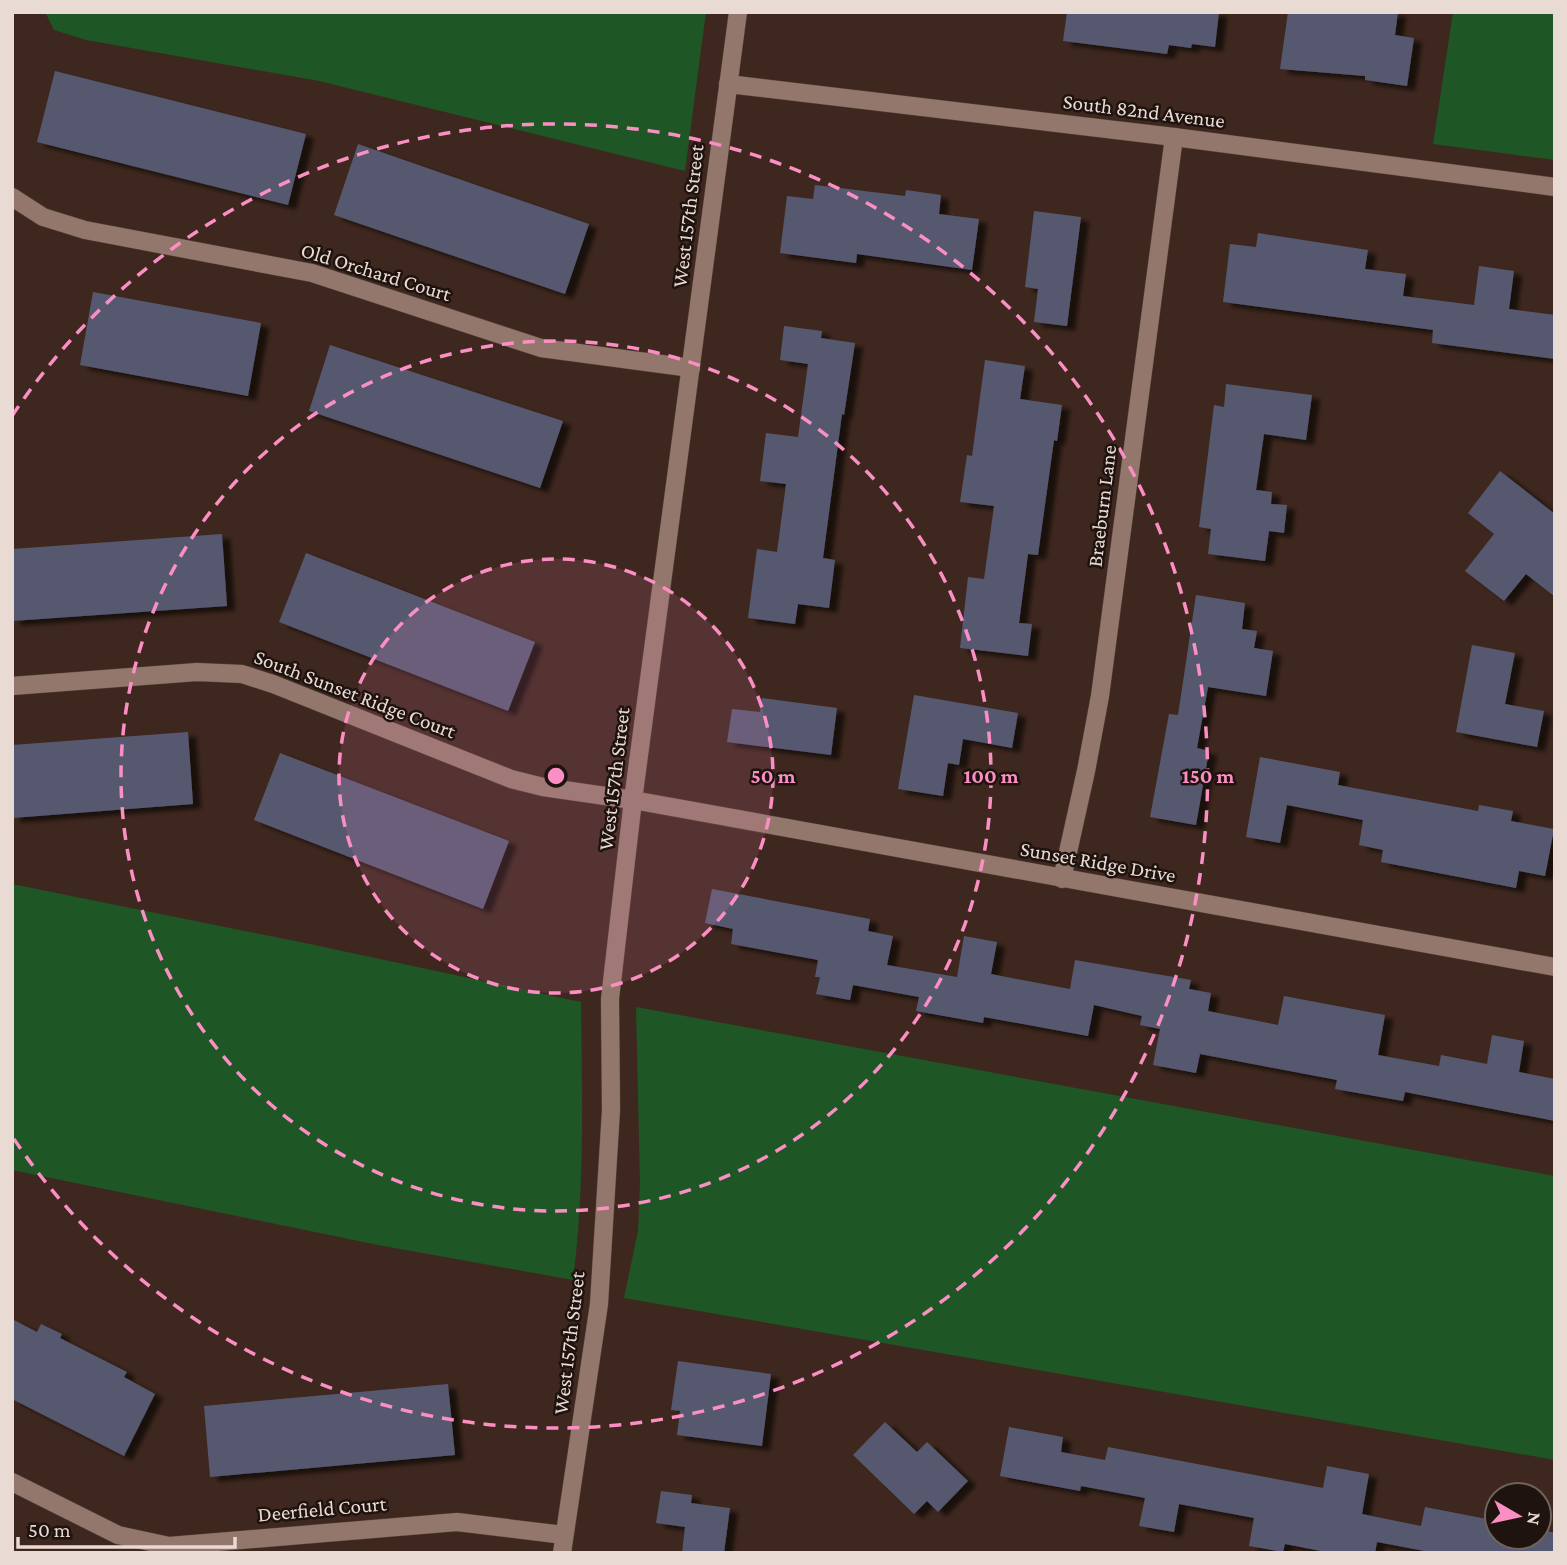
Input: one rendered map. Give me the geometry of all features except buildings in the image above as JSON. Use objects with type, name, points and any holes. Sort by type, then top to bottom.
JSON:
[{"type":"street","name":"West 157th Street","points":[[563,1544],[599,1304],[611,1110],[610,999],[633,800],[738,12]]},
{"type":"street","name":"South 82nd Avenue","points":[[728,84],[1555,187]]},
{"type":"street","name":"Braeburn Lane","points":[[1062,879],[1100,696],[1174,138]]},
{"type":"street","name":"Old Orchard Court","points":[[12,197],[43,217],[85,230],[312,273],[541,348],[691,368]]},
{"type":"street","name":"South Sunset Ridge Court","points":[[12,686],[197,673],[242,674],[511,779],[543,787],[633,800]]},
{"type":"street","name":"Sunset Ridge Drive","points":[[633,800],[1555,967]]},
{"type":"street","name":"Deerfield Court","points":[[12,1482],[118,1535],[169,1546],[457,1522],[563,1544]]},
{"type":"green space","points":[[45,12],[706,12],[685,171],[319,81],[86,40],[54,30]]},
{"type":"green space","points":[[1453,12],[1555,12],[1555,160],[1433,144]]},
{"type":"green space","points":[[12,884],[581,1002],[581,1176],[573,1280],[378,1245],[12,1170]]},
{"type":"green space","points":[[636,1007],[1555,1176],[1555,1460],[624,1298],[638,1231],[640,1184]]}]
